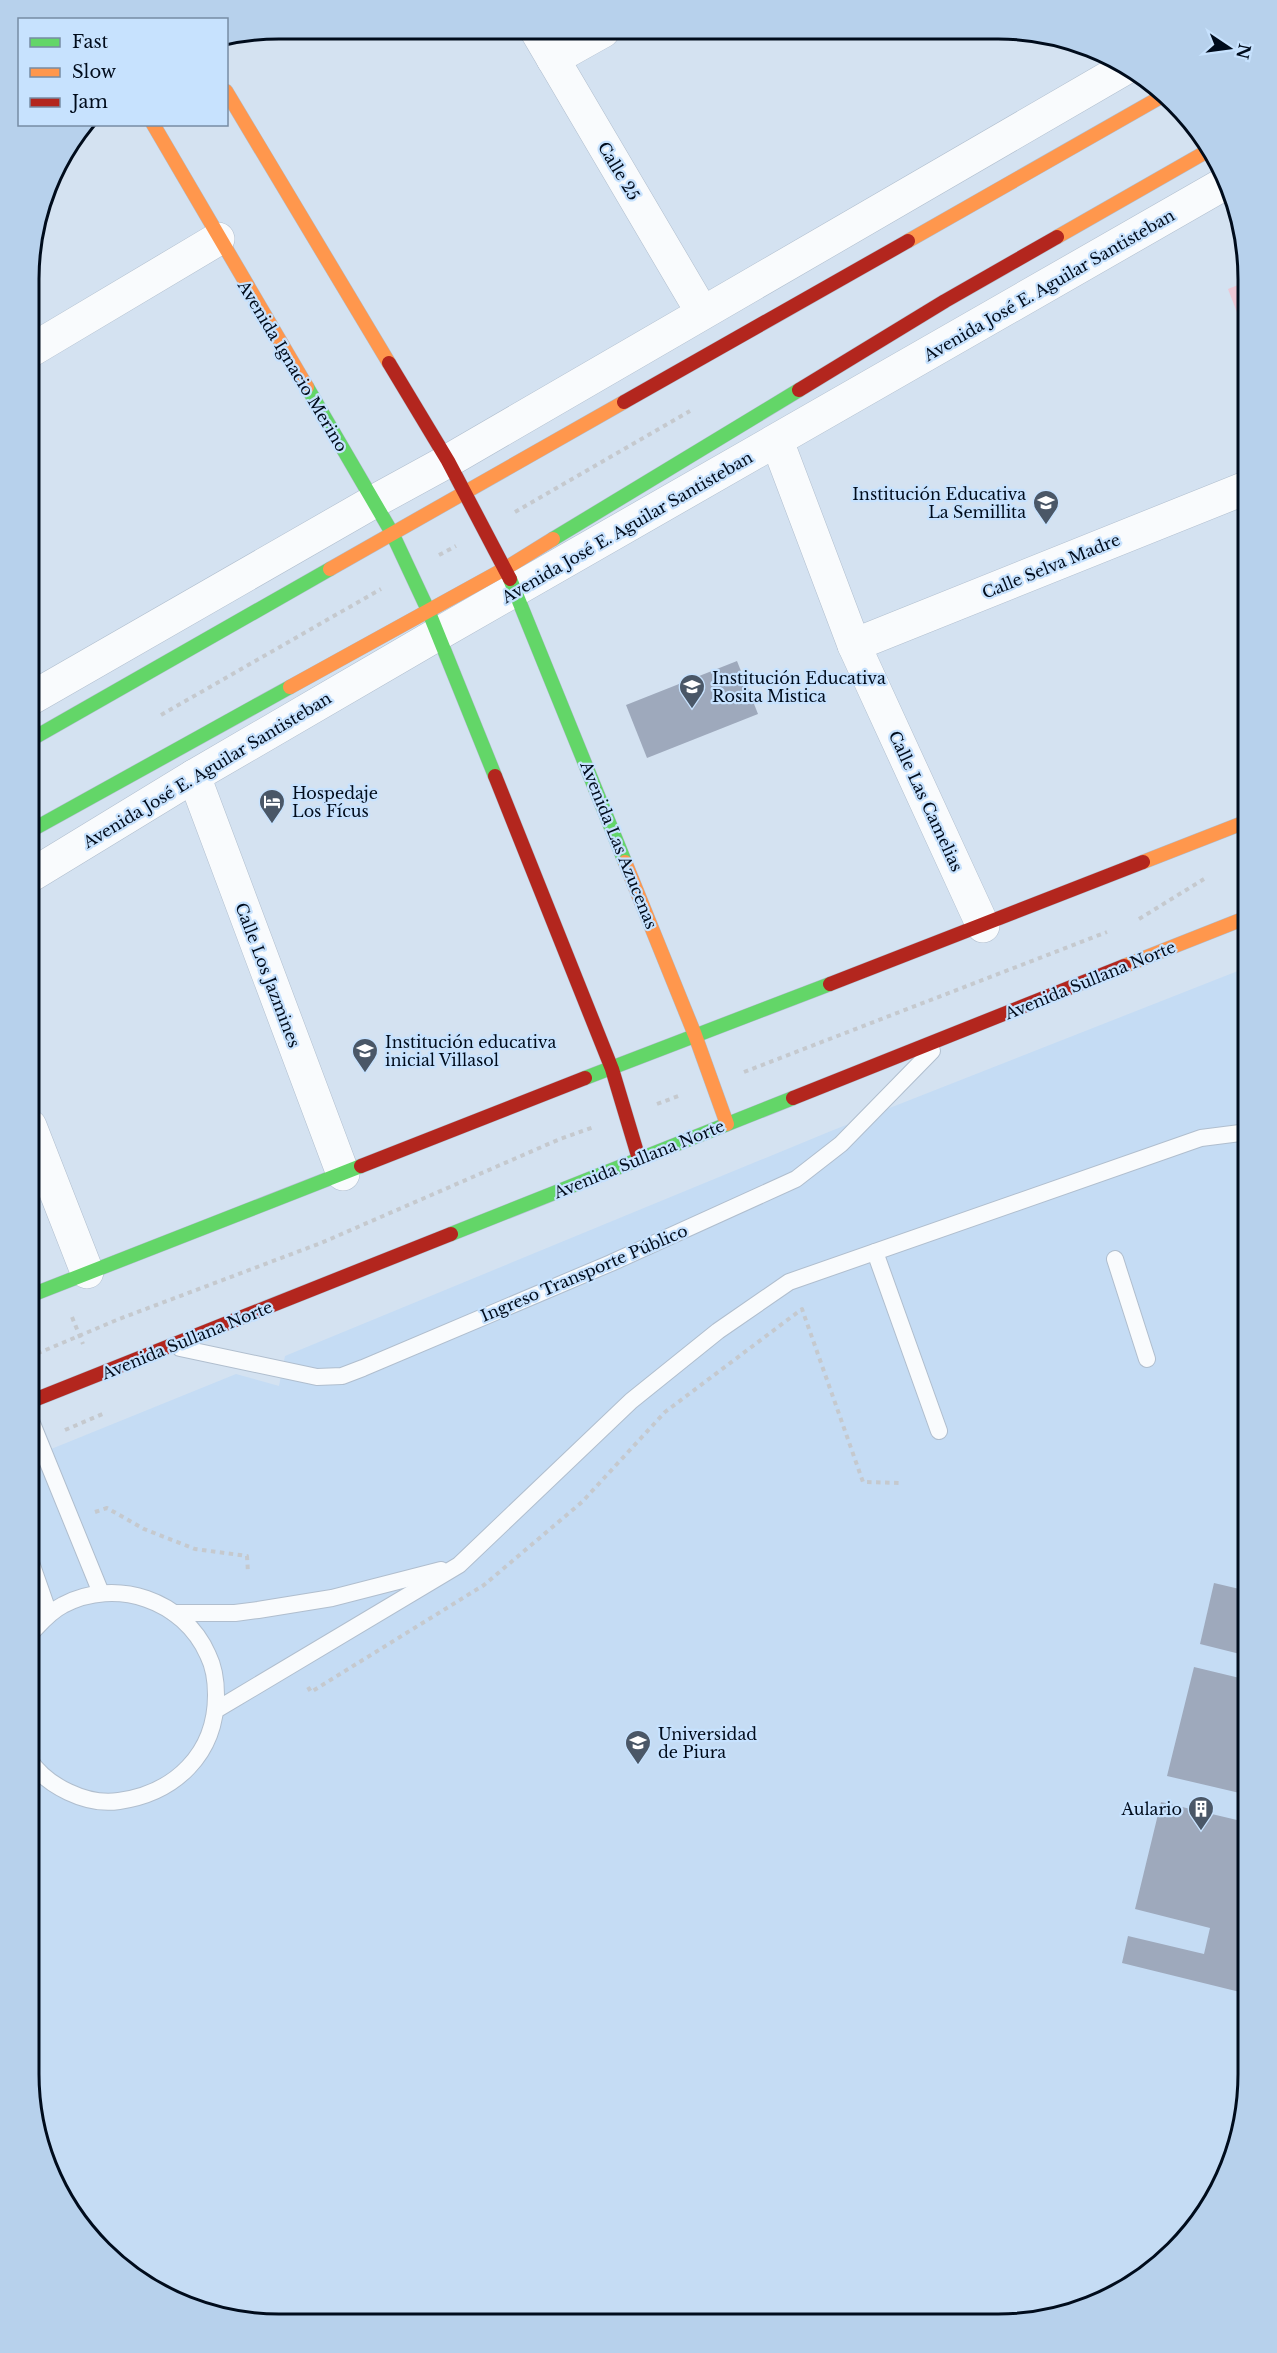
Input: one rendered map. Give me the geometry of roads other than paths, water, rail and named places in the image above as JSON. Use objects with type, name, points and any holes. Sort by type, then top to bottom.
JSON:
[{"type":"main road","points":[[228,94],[448,461],[511,580]]},
{"type":"main road","points":[[39,735],[1156,99]]},
{"type":"main road","name":"Avenida Ignacio Merino","points":[[154,126],[218,239],[392,533],[433,622]]},
{"type":"main road","name":"Avenida José E. Aguilar Santisteban","points":[[511,580],[945,301],[1203,154]]},
{"type":"main road","name":"Avenida Las Azucenas","points":[[511,580],[695,1035],[727,1124]]},
{"type":"main road","points":[[433,622],[612,1069],[639,1159]]},
{"type":"main road","name":"Avenida José E. Aguilar Santisteban","points":[[39,826],[433,622]]},
{"type":"main road","points":[[39,1292],[695,1035],[984,926],[1238,825]]},
{"type":"main road","name":"Avenida Sullana Norte","points":[[39,1398],[1238,921]]},
{"type":"street","name":"Calle 25","points":[[541,39],[702,312]]},
{"type":"street","points":[[553,59],[587,39]]},
{"type":"street","points":[[39,694],[448,461],[1119,72]]},
{"type":"street","name":"Avenida José E. Aguilar Santisteban","points":[[39,871],[194,776],[433,622],[777,441],[1220,186]]},
{"type":"street","points":[[39,346],[218,239]]},
{"type":"street","name":"Calle Las Camelias","points":[[777,441],[854,645],[984,926]]},
{"type":"street","name":"Calle Selva Madre","points":[[854,645],[1238,491]]},
{"type":"street","name":"Calle Los Jazmines","points":[[194,776],[343,1174]]},
{"type":"street","points":[[39,1149],[87,1272]]},
{"type":"lane","name":"Ingreso Transporte Público","points":[[170,1346],[317,1377],[342,1376],[363,1368],[611,1263],[796,1179],[842,1144],[945,1037]]},
{"type":"lane","points":[[216,1710],[459,1566],[631,1401],[718,1331],[789,1281],[1201,1138],[1238,1133]]},
{"type":"lane","points":[[875,1252],[939,1431]]},
{"type":"lane","points":[[1115,1259],[1147,1359]]},
{"type":"lane","points":[[39,1441],[101,1593]]},
{"type":"lane","points":[[174,1613],[235,1613],[321,1599],[459,1566]]},
{"type":"lane","points":[[39,1586],[49,1614]]},
{"type":"lane","points":[[39,1624],[49,1614],[76,1599],[101,1593],[120,1592],[140,1596],[174,1613],[194,1632],[209,1656],[216,1682],[216,1710],[209,1738],[195,1762],[174,1781],[146,1796],[116,1802],[84,1798],[56,1786],[39,1770]]},
{"type":"place","name":"Institución Educativa La Semillita","points":[[1046,526]]},
{"type":"place","name":"Institución Educativa Rosita Mistica","points":[[692,710]]},
{"type":"place","name":"Hospedaje Los Fícus","points":[[272,825]]},
{"type":"place","name":"Institución educativa inicial Villasol","points":[[365,1074]]},
{"type":"place","name":"Universidad de Piura","points":[[638,1766]]},
{"type":"place","name":"Aulario","points":[[1201,1832]]}]
